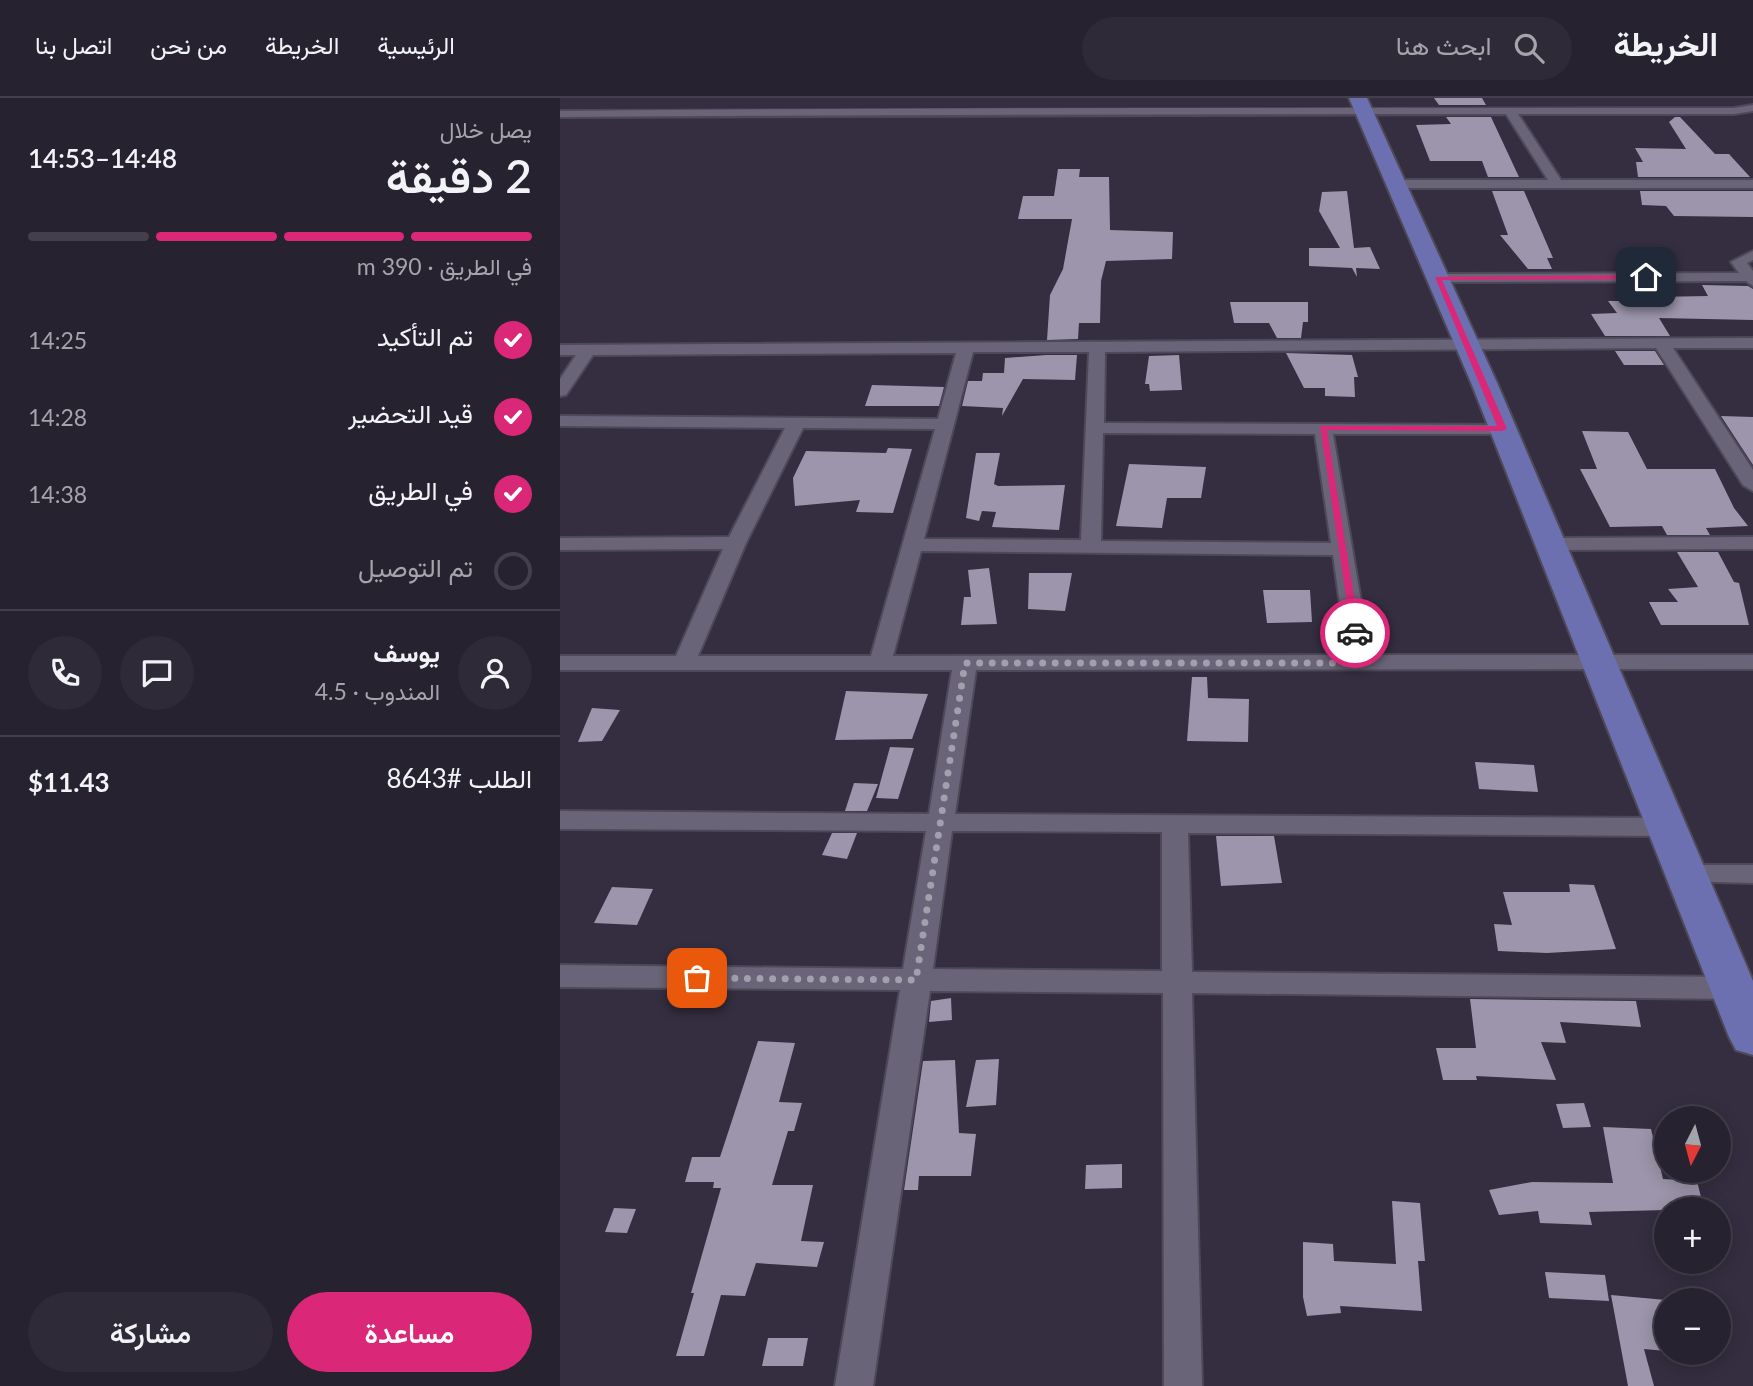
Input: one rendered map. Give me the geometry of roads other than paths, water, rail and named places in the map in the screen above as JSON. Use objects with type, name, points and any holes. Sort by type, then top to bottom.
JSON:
[{"type":"main road","points":[[1363,108],[1466,343],[1753,1037]]},
{"type":"street","points":[[1608,98],[1619,111]]},
{"type":"street","points":[[1722,98],[1744,120]]},
{"type":"street","points":[[560,114],[1363,108],[1734,111],[1753,108]]},
{"type":"street","points":[[1510,111],[1557,184]]},
{"type":"street","points":[[1396,184],[1753,184]]},
{"type":"street","points":[[1751,279],[1738,262],[1753,255]]},
{"type":"street","points":[[1438,278],[1751,279]]},
{"type":"street","points":[[1661,343],[1753,485]]},
{"type":"street","points":[[560,350],[1753,343]]},
{"type":"street","points":[[1091,547],[1097,346]]},
{"type":"street","points":[[880,663],[966,347]]},
{"type":"street","points":[[560,391],[588,350]]},
{"type":"street","points":[[560,421],[944,424]]},
{"type":"street","points":[[684,663],[736,543],[797,423]]},
{"type":"street","points":[[1094,428],[1502,429]]},
{"type":"street","points":[[1323,428],[1360,663]]},
{"type":"street","points":[[560,544],[736,543]]},
{"type":"street","points":[[1549,544],[1753,543]]},
{"type":"street","points":[[911,545],[1342,549]]},
{"type":"street","points":[[560,663],[1753,662]]},
{"type":"street","points":[[854,1386],[965,663]]},
{"type":"street","points":[[560,820],[1667,827]]},
{"type":"street","points":[[1175,824],[1183,1386]]},
{"type":"street","points":[[1687,874],[1753,874]]},
{"type":"street","points":[[560,976],[1733,988]]}]
